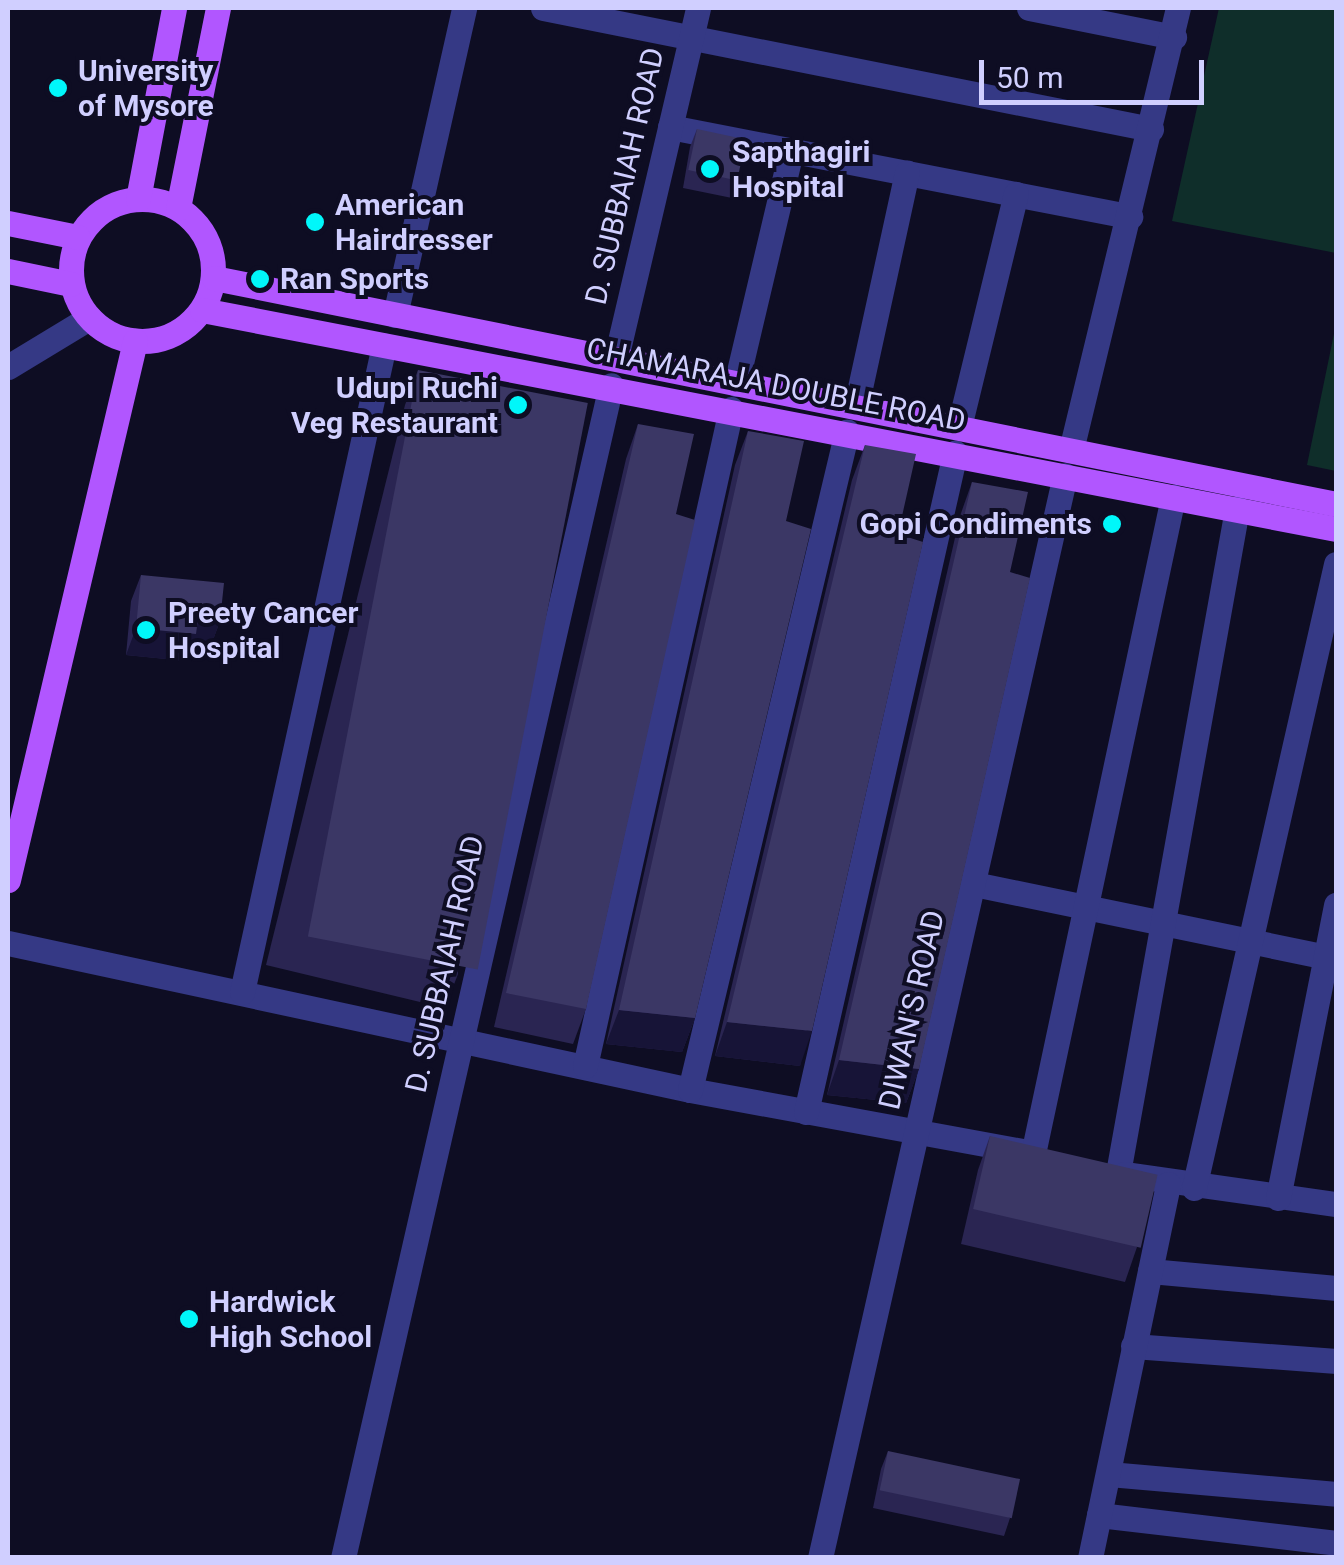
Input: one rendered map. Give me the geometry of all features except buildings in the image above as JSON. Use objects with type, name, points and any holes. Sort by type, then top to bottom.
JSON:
[{"type":"main road","points":[[138,199],[174,8]]},
{"type":"main road","points":[[178,208],[218,8]]},
{"type":"main road","points":[[138,199],[178,208],[207,238],[214,278],[202,310],[173,335],[134,342],[89,318],[71,284],[78,237],[114,204],[138,199]]},
{"type":"main road","points":[[8,223],[78,237]]},
{"type":"main road","points":[[8,271],[71,284]]},
{"type":"main road","name":"CHAMARAJA DOUBLE ROAD","points":[[214,278],[616,358],[847,431],[955,454],[1068,463],[1336,504]]},
{"type":"main road","name":"CHAMARAJA DOUBLE ROAD","points":[[202,310],[611,385],[856,406],[959,428],[1173,496],[1336,529]]},
{"type":"main road","points":[[8,880],[134,342]]},
{"type":"street","points":[[395,314],[464,8]]},
{"type":"street","points":[[543,8],[1151,130]]},
{"type":"street","name":"D. SUBBAIAH ROAD","points":[[616,358],[698,8]]},
{"type":"street","points":[[1029,8],[1174,37]]},
{"type":"street","name":"DIWAN'S ROAD","points":[[820,1558],[1068,463],[1178,8]]},
{"type":"street","points":[[670,127],[1130,216]]},
{"type":"street","points":[[586,1066],[791,150]]},
{"type":"street","points":[[856,406],[907,173]]},
{"type":"street","points":[[959,428],[1016,194]]},
{"type":"street","points":[[8,367],[89,318]]},
{"type":"street","points":[[242,992],[384,344]]},
{"type":"street","name":"D. SUBBAIAH ROAD","points":[[343,1558],[611,385]]},
{"type":"street","points":[[690,1090],[847,431]]},
{"type":"street","points":[[806,1112],[955,454]]},
{"type":"street","points":[[1033,1154],[1173,496]]},
{"type":"street","points":[[1118,1173],[1237,510]]},
{"type":"street","points":[[1194,1188],[1336,564]]},
{"type":"street","points":[[974,884],[1334,958]]},
{"type":"street","points":[[1278,1198],[1334,958],[1336,905]]},
{"type":"street","points":[[8,944],[690,1090],[918,1131],[1168,1184],[1336,1204]]},
{"type":"street","points":[[1090,1558],[1168,1184]]},
{"type":"street","points":[[1150,1271],[1336,1288]]},
{"type":"street","points":[[1133,1346],[1336,1361]]},
{"type":"street","points":[[1109,1474],[1336,1494]]},
{"type":"street","points":[[1099,1515],[1336,1543]]},
{"type":"green space","points":[[1219,8],[1336,8],[1336,253],[1172,221]]},
{"type":"green space","points":[[1336,324],[1336,471],[1307,465]]},
{"type":"place","name":"University of Mysore","points":[[58,88]]},
{"type":"place","name":"Sapthagiri Hospital","points":[[710,169]]},
{"type":"place","name":"American Hairdresser","points":[[315,222]]},
{"type":"place","name":"Ran Sports","points":[[260,279]]},
{"type":"place","name":"Udupi Ruchi Veg Restaurant","points":[[518,405]]},
{"type":"place","name":"Gopi Condiments","points":[[1112,524]]},
{"type":"place","name":"Preety Cancer Hospital","points":[[146,630]]},
{"type":"place","name":"Hardwick High School","points":[[189,1319]]}]
